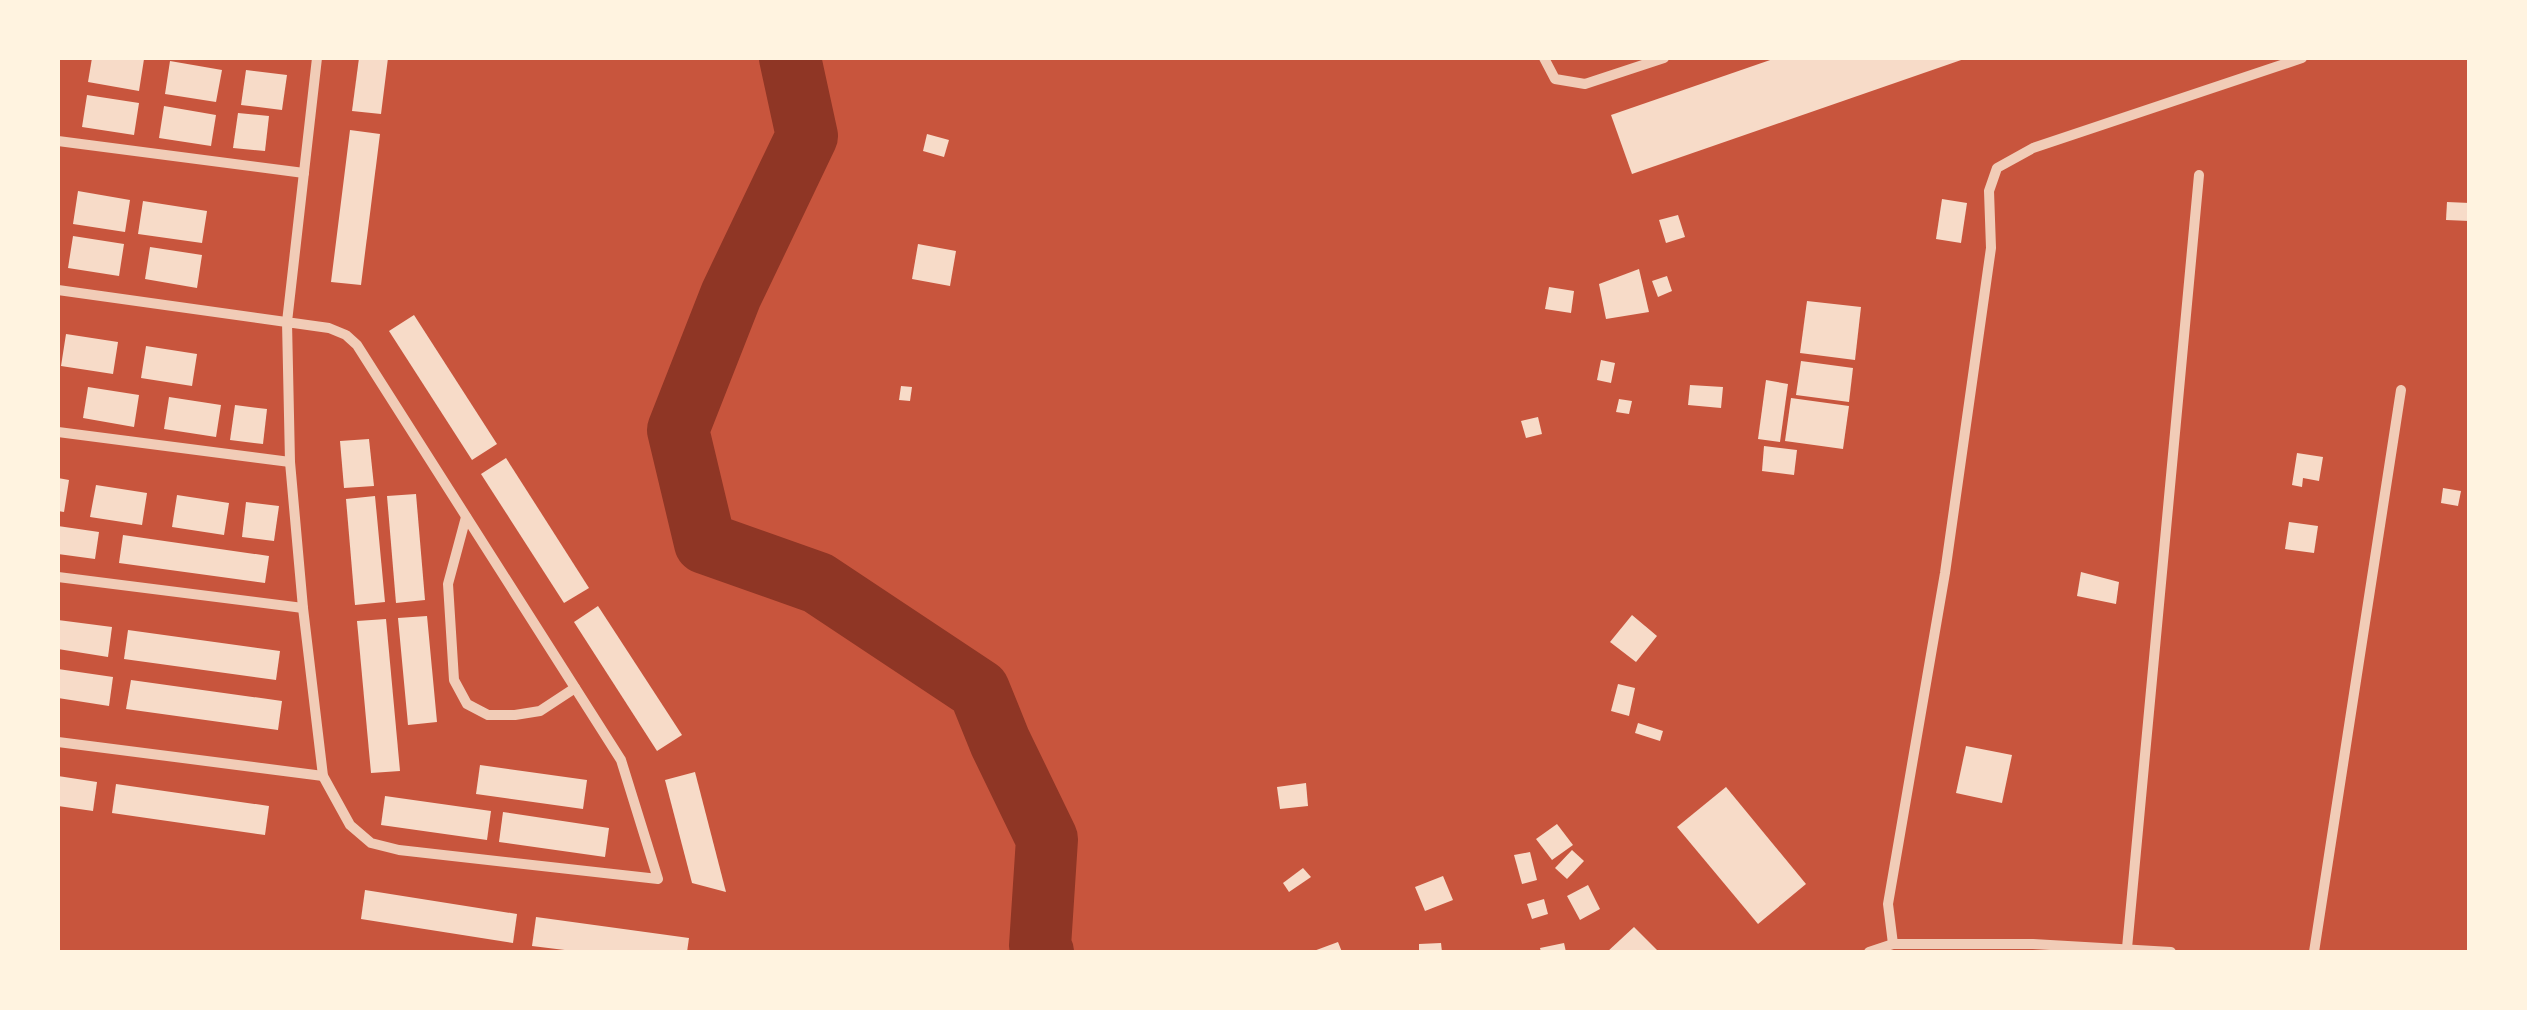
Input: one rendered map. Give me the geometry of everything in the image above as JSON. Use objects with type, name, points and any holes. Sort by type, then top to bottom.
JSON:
[{"type":"street","points":[[58,290],[286,322],[328,328],[346,335],[357,345],[620,760],[658,879],[399,850],[372,843],[350,825],[323,776],[302,608],[290,462],[286,322],[316,58]]},
{"type":"street","points":[[1544,58],[1554,78],[1585,84],[1664,58]]},
{"type":"street","points":[[1892,944],[1888,904],[1945,574],[1991,248],[1989,192],[1997,168],[2033,148],[2302,58]]},
{"type":"street","points":[[58,141],[304,173]]},
{"type":"street","points":[[2127,948],[2200,175]]},
{"type":"street","points":[[2314,952],[2401,390]]},
{"type":"street","points":[[58,432],[290,462]]},
{"type":"street","points":[[466,517],[448,584],[454,680],[466,704],[488,715],[515,716],[540,711],[574,688]]},
{"type":"street","points":[[58,577],[302,608]]},
{"type":"street","points":[[58,742],[323,776]]},
{"type":"street","points":[[1869,952],[1892,944],[2034,944],[2171,952]]},
{"type":"building","points":[[92,58],[144,59],[139,91],[88,82]]},
{"type":"building","points":[[359,58],[388,58],[381,114],[352,111]]},
{"type":"building","points":[[1776,58],[1967,58],[1632,174],[1611,115]]},
{"type":"building","points":[[170,61],[222,70],[216,102],[165,94]]},
{"type":"building","points":[[246,70],[287,75],[282,110],[241,105]]},
{"type":"building","points":[[87,95],[139,103],[134,135],[82,127]]},
{"type":"building","points":[[164,106],[216,115],[211,146],[159,138]]},
{"type":"building","points":[[238,113],[269,116],[265,151],[233,148]]},
{"type":"building","points":[[350,130],[380,134],[361,285],[331,282]]},
{"type":"building","points":[[927,134],[949,140],[944,157],[923,151]]},
{"type":"building","points":[[78,191],[130,200],[125,232],[73,224]]},
{"type":"building","points":[[1942,199],[1967,203],[1961,243],[1936,239]]},
{"type":"building","points":[[143,201],[207,211],[202,243],[138,234]]},
{"type":"building","points":[[2447,202],[2470,203],[2470,221],[2446,220]]},
{"type":"building","points":[[1678,215],[1685,237],[1666,243],[1659,220]]},
{"type":"building","points":[[73,236],[124,244],[119,276],[68,268]]},
{"type":"building","points":[[918,244],[956,251],[950,286],[912,279]]},
{"type":"building","points":[[150,247],[202,255],[197,288],[145,279]]},
{"type":"building","points":[[1639,269],[1649,312],[1606,319],[1599,284]]},
{"type":"building","points":[[1667,276],[1672,291],[1658,297],[1652,281]]},
{"type":"building","points":[[1549,287],[1574,291],[1571,313],[1545,309]]},
{"type":"building","points":[[1807,301],[1861,307],[1855,360],[1800,353]]},
{"type":"building","points":[[414,315],[497,444],[472,460],[389,331]]},
{"type":"building","points":[[66,334],[118,342],[113,374],[61,366]]},
{"type":"building","points":[[146,346],[197,354],[192,386],[141,378]]},
{"type":"building","points":[[1601,360],[1615,363],[1611,383],[1597,380]]},
{"type":"building","points":[[1801,361],[1853,368],[1849,402],[1796,395]]},
{"type":"building","points":[[1766,380],[1788,384],[1780,442],[1758,439]]},
{"type":"building","points":[[1690,385],[1723,387],[1721,408],[1688,405]]},
{"type":"building","points":[[901,386],[912,387],[910,401],[899,400]]},
{"type":"building","points":[[88,387],[139,395],[134,427],[83,418]]},
{"type":"building","points":[[169,397],[221,405],[216,437],[164,429]]},
{"type":"building","points":[[1791,398],[1849,406],[1843,449],[1785,441]]},
{"type":"building","points":[[1619,399],[1632,401],[1629,414],[1616,412]]},
{"type":"building","points":[[235,405],[267,409],[263,444],[230,440]]},
{"type":"building","points":[[1538,417],[1542,434],[1526,438],[1521,421]]},
{"type":"building","points":[[369,439],[374,486],[344,488],[340,441]]},
{"type":"building","points":[[1764,446],[1797,450],[1794,475],[1762,471]]},
{"type":"building","points":[[2297,453],[2323,457],[2319,481],[2303,478],[2302,487],[2292,485]]},
{"type":"building","points":[[506,458],[589,588],[564,603],[481,474]]},
{"type":"building","points":[[58,478],[69,480],[64,512],[58,511]]},
{"type":"building","points":[[96,485],[147,493],[142,525],[90,517]]},
{"type":"building","points":[[2443,488],[2461,491],[2458,506],[2441,503]]},
{"type":"building","points":[[416,494],[425,600],[396,603],[387,496]]},
{"type":"building","points":[[177,495],[229,503],[224,535],[172,527]]},
{"type":"building","points":[[375,496],[385,602],[355,605],[346,499]]},
{"type":"building","points":[[246,502],[279,506],[274,541],[242,537]]},
{"type":"building","points":[[2289,522],[2318,526],[2314,553],[2285,549]]},
{"type":"building","points":[[58,526],[99,532],[95,559],[58,554]]},
{"type":"building","points":[[123,535],[269,556],[265,583],[119,563]]},
{"type":"building","points":[[2081,572],[2119,582],[2116,604],[2077,596]]},
{"type":"building","points":[[598,606],[682,735],[657,751],[574,622]]},
{"type":"building","points":[[1632,615],[1657,636],[1636,662],[1610,642]]},
{"type":"building","points":[[427,616],[437,722],[408,725],[398,618]]},
{"type":"building","points":[[386,619],[400,771],[371,773],[357,621]]},
{"type":"building","points":[[58,620],[112,627],[108,657],[58,649]]},
{"type":"building","points":[[128,630],[280,651],[276,680],[124,659]]},
{"type":"building","points":[[58,669],[113,677],[109,706],[58,698]]},
{"type":"building","points":[[131,680],[282,701],[278,730],[126,709]]},
{"type":"building","points":[[1618,684],[1635,688],[1629,716],[1611,711]]},
{"type":"building","points":[[1638,723],[1663,731],[1660,741],[1635,733]]},
{"type":"building","points":[[1966,746],[2012,755],[2002,803],[1956,793]]},
{"type":"building","points":[[480,765],[587,780],[583,809],[476,794]]},
{"type":"building","points":[[695,772],[726,892],[692,883],[665,780]]},
{"type":"building","points":[[58,776],[97,782],[93,811],[58,806]]},
{"type":"building","points":[[1306,783],[1308,806],[1280,809],[1277,787]]},
{"type":"building","points":[[116,784],[269,806],[265,835],[112,813]]},
{"type":"building","points":[[1726,787],[1806,884],[1758,924],[1677,827]]},
{"type":"building","points":[[385,796],[491,811],[487,840],[381,825]]},
{"type":"building","points":[[503,812],[609,828],[605,857],[499,842]]},
{"type":"building","points":[[1557,824],[1573,845],[1552,860],[1536,839]]},
{"type":"building","points":[[1572,850],[1584,861],[1567,879],[1555,868]]},
{"type":"building","points":[[1530,852],[1537,880],[1522,884],[1514,855]]},
{"type":"building","points":[[1303,868],[1311,877],[1289,892],[1283,883]]},
{"type":"building","points":[[1443,876],[1453,900],[1425,911],[1415,887]]},
{"type":"building","points":[[1588,885],[1600,909],[1580,920],[1567,896]]},
{"type":"building","points":[[365,890],[517,914],[513,943],[361,919]]},
{"type":"building","points":[[1544,899],[1548,914],[1532,919],[1527,904]]},
{"type":"building","points":[[536,917],[689,938],[687,952],[581,952],[532,946]]},
{"type":"building","points":[[1634,927],[1659,952],[1607,952]]},
{"type":"building","points":[[1338,942],[1342,952],[1311,952]]},
{"type":"building","points":[[1441,943],[1442,952],[1419,952],[1419,944]]},
{"type":"building","points":[[1564,943],[1566,952],[1541,952],[1540,948]]},
{"type":"waterway","points":[[790,58],[807,136],[731,295],[678,430],[705,543],[818,583],[979,690],[1047,839],[1040,946],[1043,952]]}]
